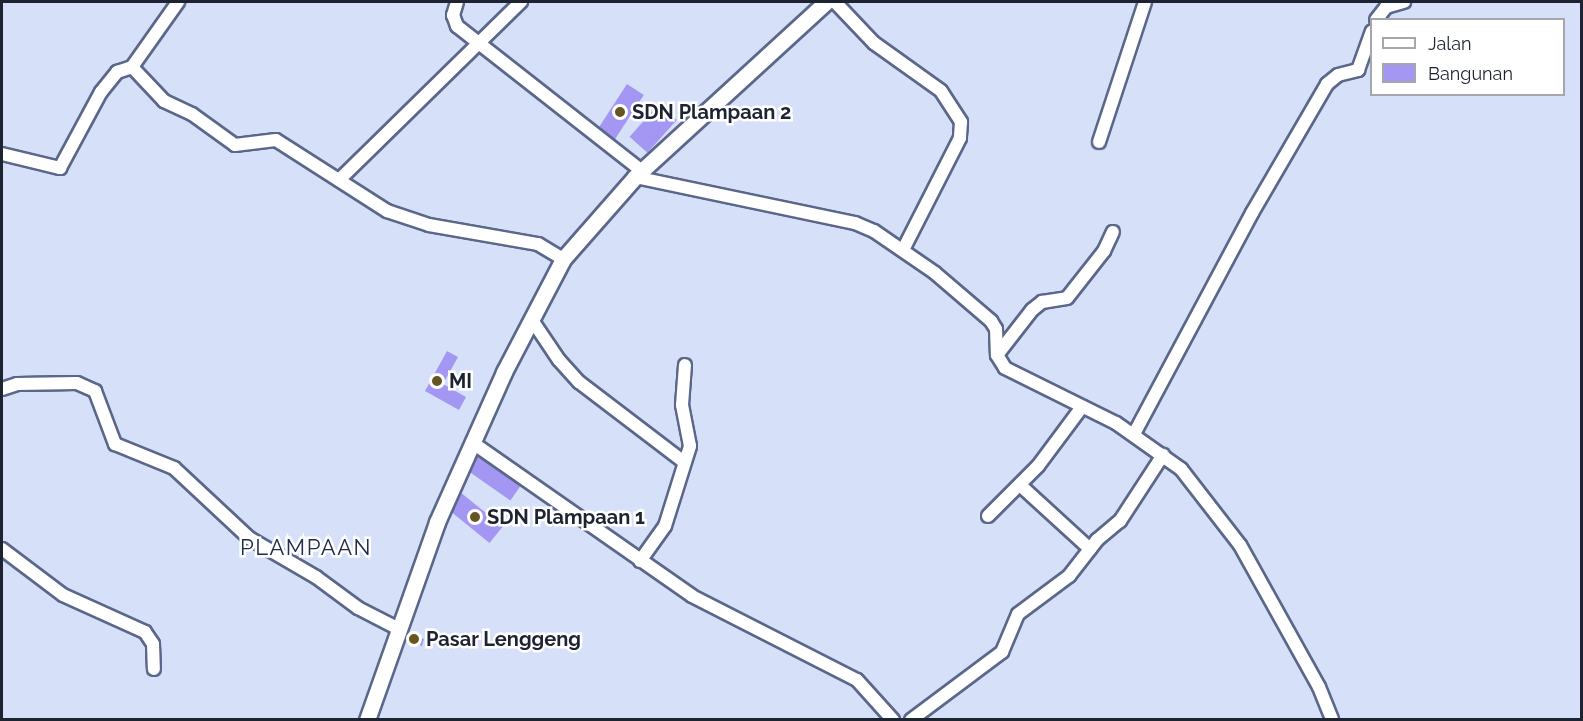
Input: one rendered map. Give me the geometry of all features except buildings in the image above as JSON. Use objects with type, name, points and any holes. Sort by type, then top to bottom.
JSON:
[{"type":"street","points":[[2,154],[60,168],[105,86],[117,72],[132,67],[178,2]]},
{"type":"street","points":[[457,2],[453,15],[457,26],[639,174],[828,214],[874,231],[903,250],[984,313],[996,329],[997,355],[1013,374],[1134,434],[1181,469],[1240,545],[1319,687],[1332,720]]},
{"type":"street","points":[[339,180],[521,2]]},
{"type":"street","points":[[367,720],[397,628],[437,522],[472,444],[563,259],[639,174],[826,2]]},
{"type":"street","points":[[835,2],[874,43],[941,91],[961,122],[960,138],[903,250]]},
{"type":"street","points":[[1099,142],[1145,2]]},
{"type":"street","points":[[1378,18],[1386,7],[1404,2]]},
{"type":"street","points":[[1134,434],[1252,213],[1327,84],[1338,75],[1358,70],[1370,34]]},
{"type":"street","points":[[132,67],[164,101],[192,114],[228,141],[242,145],[276,140],[368,201],[414,221],[525,240],[563,259]]},
{"type":"street","points":[[997,355],[1032,310],[1041,302],[1067,298],[1104,251],[1113,232]]},
{"type":"street","points":[[532,320],[559,360],[579,382],[684,462]]},
{"type":"street","points":[[640,561],[665,526],[690,446],[682,405],[685,365]]},
{"type":"street","points":[[2,389],[13,385],[77,383],[95,391],[115,444],[174,468],[255,543],[397,628]]},
{"type":"street","points":[[988,516],[1020,485],[1082,407]]},
{"type":"street","points":[[472,444],[692,596],[783,644],[842,670],[857,680],[893,720]]},
{"type":"street","points":[[911,720],[1002,652],[1018,614],[1068,576],[1090,549],[1120,521],[1163,455]]},
{"type":"street","points":[[1020,485],[1090,549]]},
{"type":"street","points":[[2,549],[63,595],[145,632],[153,644],[154,669]]},
{"type":"place","name":"SDN Plampaan 2","points":[[620,112]]},
{"type":"place","name":"MI","points":[[437,381]]},
{"type":"place","name":"SDN Plampaan 1","points":[[475,517]]},
{"type":"place","name":"Pasar Lenggeng","points":[[414,639]]},
{"type":"district","name":"PLAMPAAN","points":[[306,548]]}]
